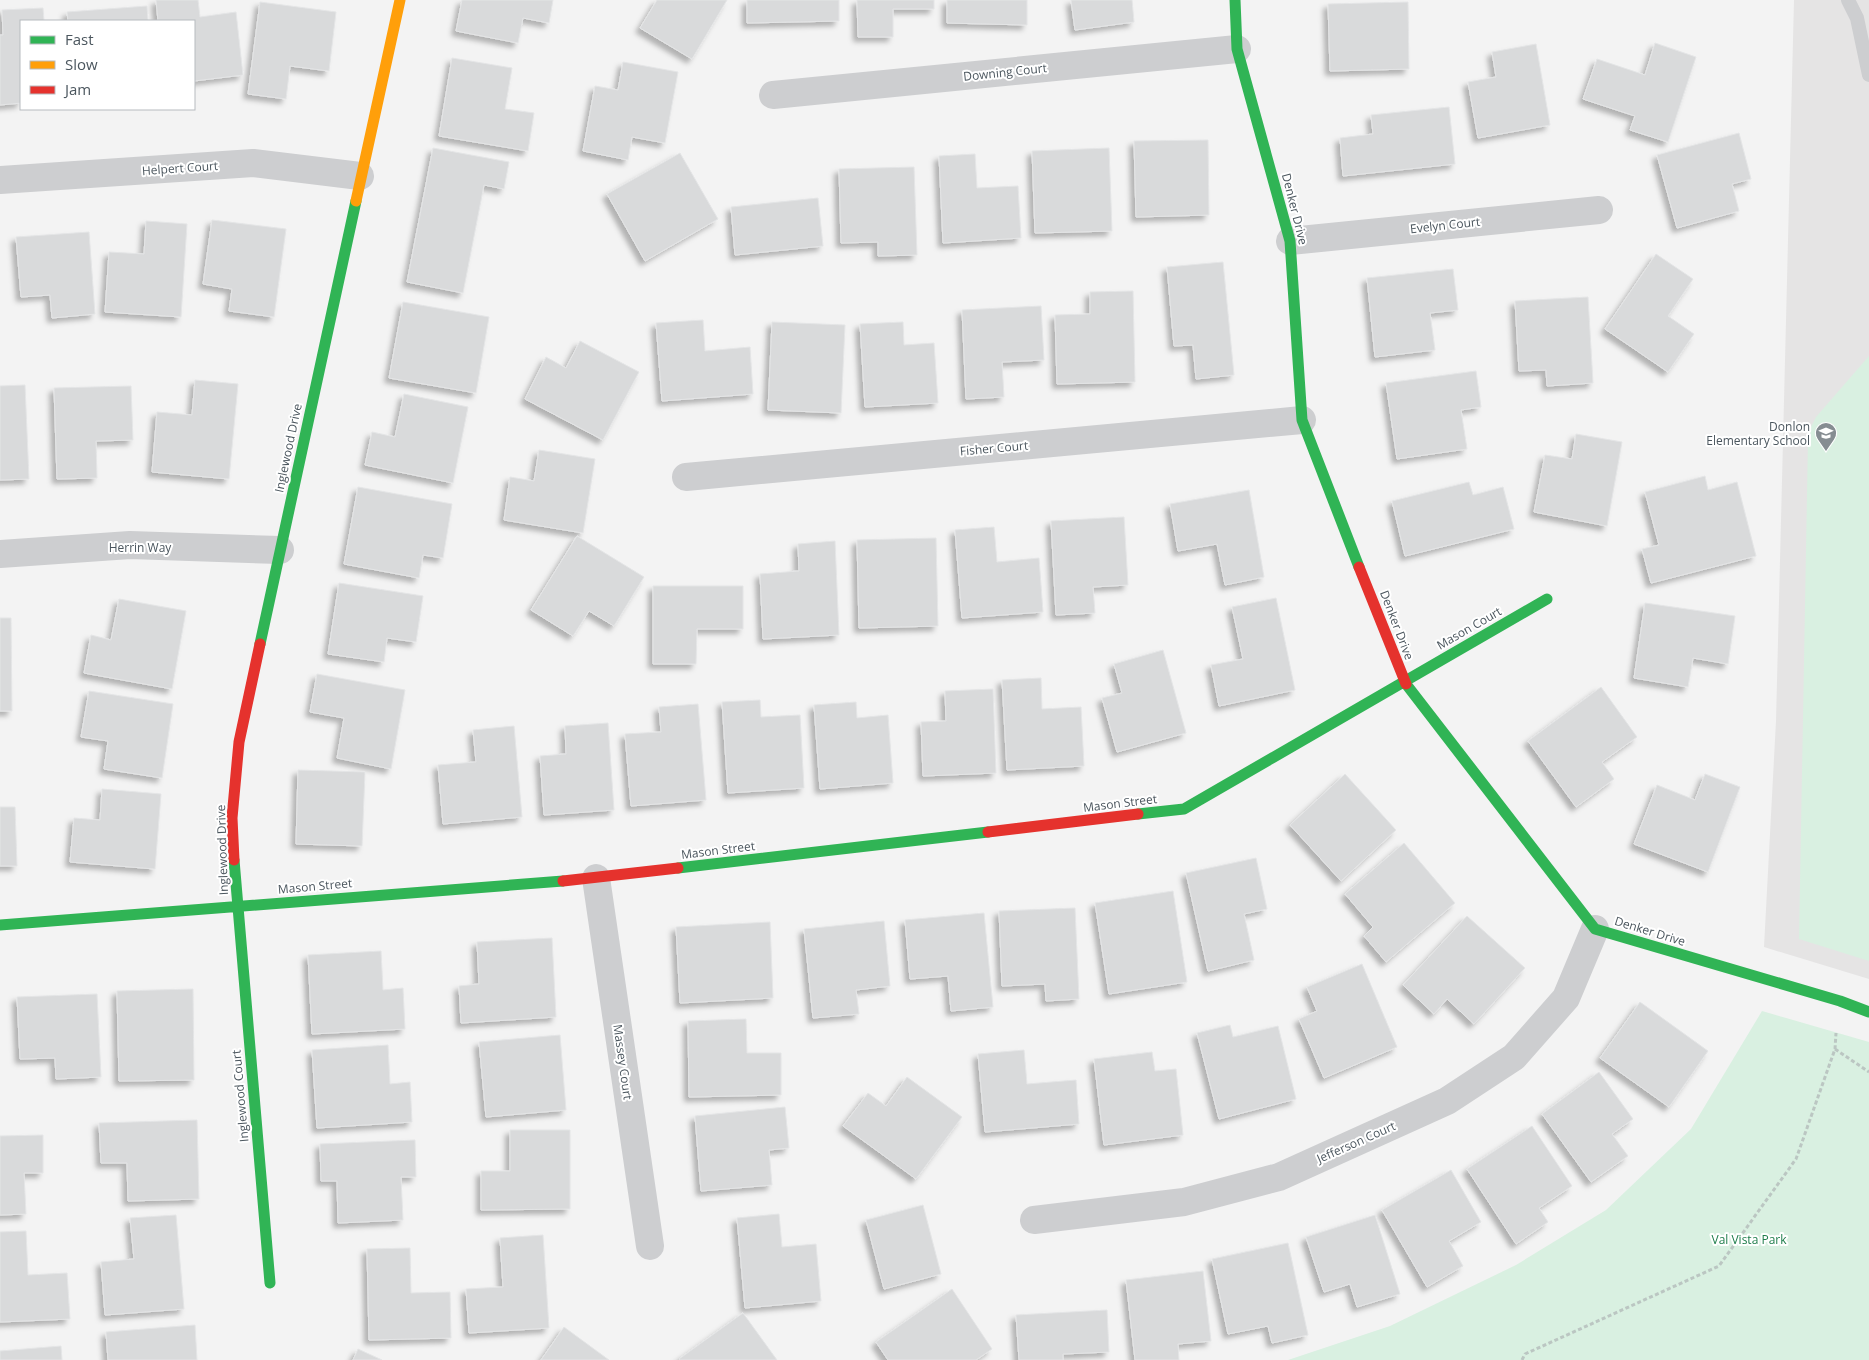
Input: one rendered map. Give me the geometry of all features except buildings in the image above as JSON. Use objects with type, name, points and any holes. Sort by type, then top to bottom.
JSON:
[{"type":"street","name":"Inglewood Drive","points":[[237,906],[232,818],[239,742],[360,176],[400,0]]},
{"type":"street","name":"Denker Drive","points":[[1235,0],[1237,49],[1290,241],[1302,420],[1404,681],[1595,929],[1840,1001],[1869,1012]]},
{"type":"street","name":"Downing Court","points":[[773,95],[1237,49]]},
{"type":"street","name":"Helpert Court","points":[[0,180],[253,163],[360,176]]},
{"type":"street","name":"Evelyn Court","points":[[1290,241],[1599,210]]},
{"type":"street","name":"Fisher Court","points":[[686,477],[1302,420]]},
{"type":"street","name":"Herrin Way","points":[[0,554],[130,545],[280,550]]},
{"type":"street","name":"Mason Court","points":[[1404,681],[1547,599]]},
{"type":"street","name":"Mason Street","points":[[0,925],[596,878],[1184,809],[1404,681]]},
{"type":"street","name":"Massey Court","points":[[596,878],[650,1246]]},
{"type":"street","name":"Inglewood Court","points":[[237,906],[270,1283]]},
{"type":"street","name":"Jefferson Court","points":[[1034,1220],[1184,1202],[1280,1177],[1447,1101],[1514,1057],[1566,998],[1595,929]]},
{"type":"lane","points":[[1848,0],[1856,18],[1869,75]]},
{"type":"path","points":[[1522,1360],[1525,1354],[1719,1266],[1796,1159],[1835,1049],[1869,1072]]},
{"type":"shaded area","name":"Donlon Elementary School","points":[[1794,0],[1869,0],[1869,979],[1764,947],[1776,721]]},
{"type":"green space","points":[[1869,356],[1869,961],[1799,939],[1808,439],[1816,417]]},
{"type":"green space","name":"Val Vista Park","points":[[1762,1011],[1869,1042],[1869,1360],[1288,1360],[1390,1326],[1516,1265],[1606,1210],[1691,1129]]},
{"type":"traffic: fast","points":[[1235,0],[1237,49],[1290,241],[1302,420],[1359,567]]},
{"type":"traffic: fast","points":[[260,644],[356,201]]},
{"type":"traffic: fast","points":[[1138,814],[1184,809],[1547,599]]},
{"type":"traffic: fast","points":[[1406,684],[1595,929],[1840,1001],[1869,1012]]},
{"type":"traffic: fast","points":[[678,868],[988,832]]},
{"type":"traffic: fast","points":[[234,860],[270,1283]]},
{"type":"traffic: fast","points":[[0,925],[563,881]]},
{"type":"traffic: slow","points":[[356,201],[400,0]]},
{"type":"traffic: jam","points":[[1359,567],[1406,684]]},
{"type":"traffic: jam","points":[[234,860],[232,818],[239,742],[260,644]]},
{"type":"traffic: jam","points":[[988,832],[1138,814]]},
{"type":"traffic: jam","points":[[563,881],[678,868]]},
{"type":"place","name":"Donlon Elementary School","points":[[1826,452]]}]
